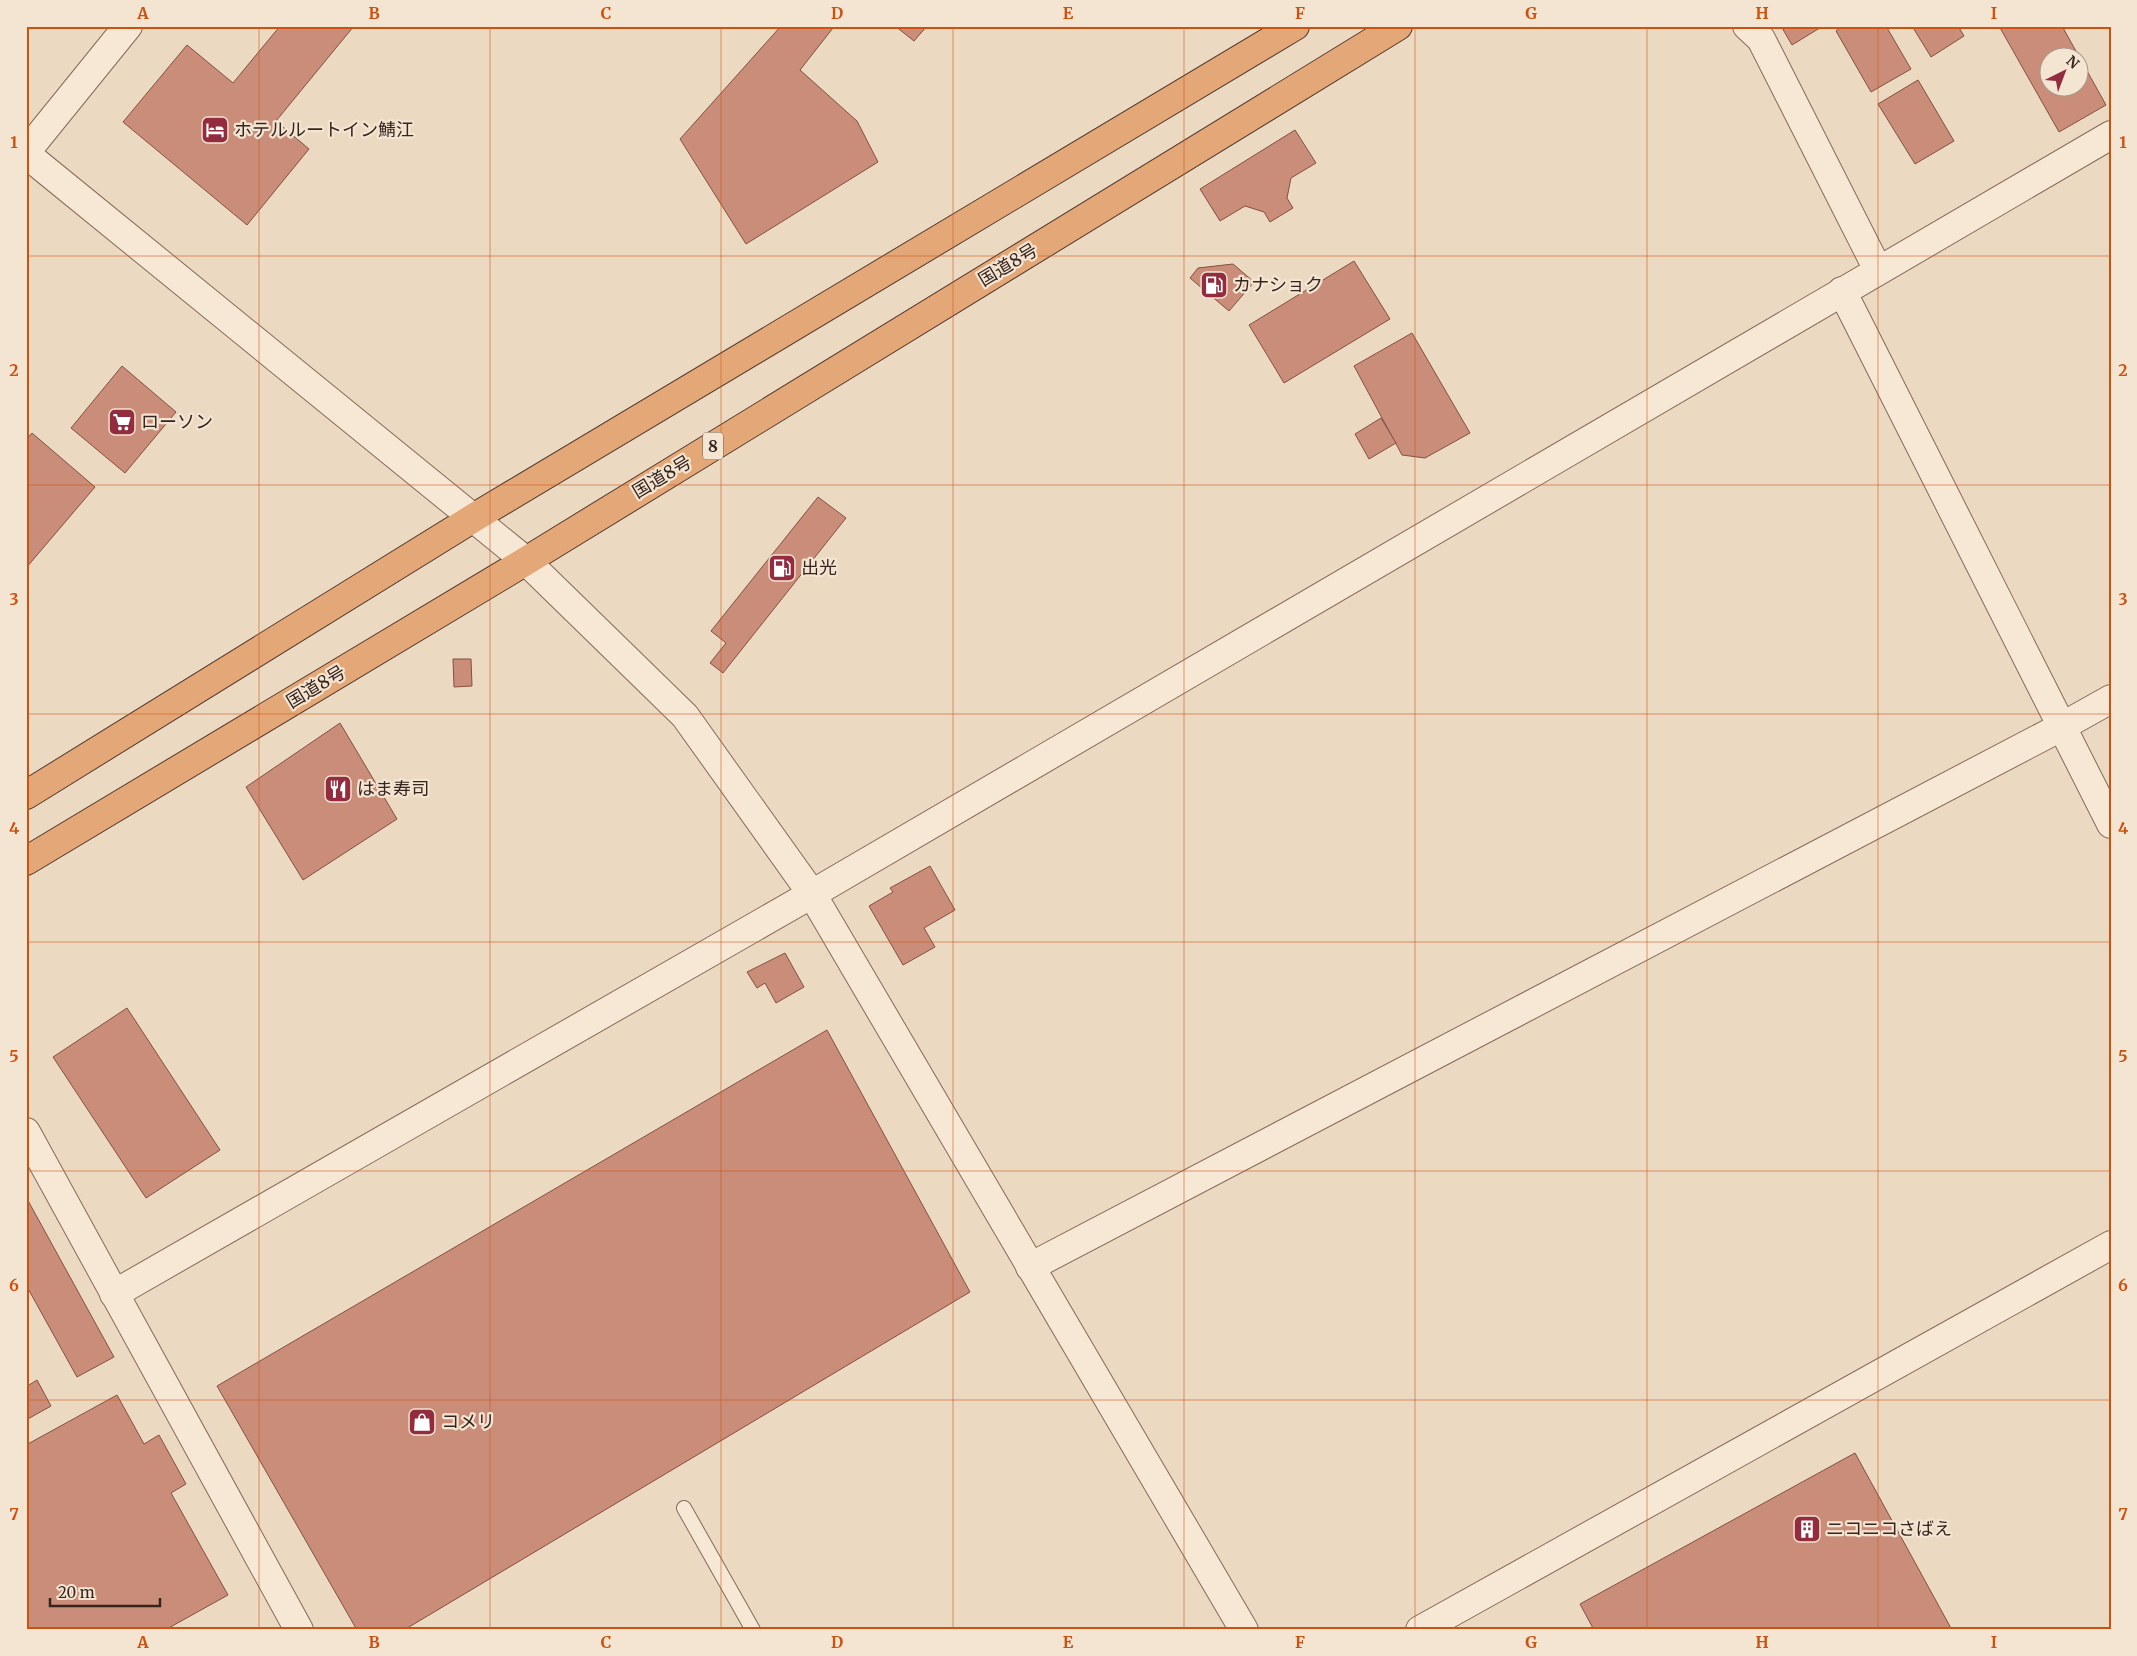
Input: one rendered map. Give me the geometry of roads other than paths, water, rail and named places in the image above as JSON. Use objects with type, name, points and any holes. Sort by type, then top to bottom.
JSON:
[{"type":"highway","points":[[26,795],[475,517],[1294,26]]},
{"type":"highway","name":"国道8号","points":[[26,861],[526,561],[1398,26]]},
{"type":"street","points":[[128,26],[26,153],[475,517],[526,561],[685,716],[812,894],[1244,1630]]},
{"type":"street","points":[[1748,26],[1761,39],[1878,270]]},
{"type":"street","points":[[114,1294],[812,894],[2111,135]]},
{"type":"street","points":[[1842,292],[2111,824]]},
{"type":"street","points":[[1030,1267],[2061,727],[2111,699]]},
{"type":"street","points":[[26,1132],[299,1630]]},
{"type":"street","points":[[1420,1630],[2111,1245]]},
{"type":"lane","points":[[684,1508],[753,1630]]},
{"type":"place","name":"ホテルルートイン鯖江","points":[[215,130]]},
{"type":"place","name":"カナショク","points":[[1214,285]]},
{"type":"place","name":"ローソン","points":[[122,422]]},
{"type":"place","name":"出光","points":[[782,568]]},
{"type":"place","name":"はま寿司","points":[[338,789]]},
{"type":"place","name":"コメリ","points":[[422,1422]]},
{"type":"place","name":"ニコニコさばえ","points":[[1807,1529]]}]
